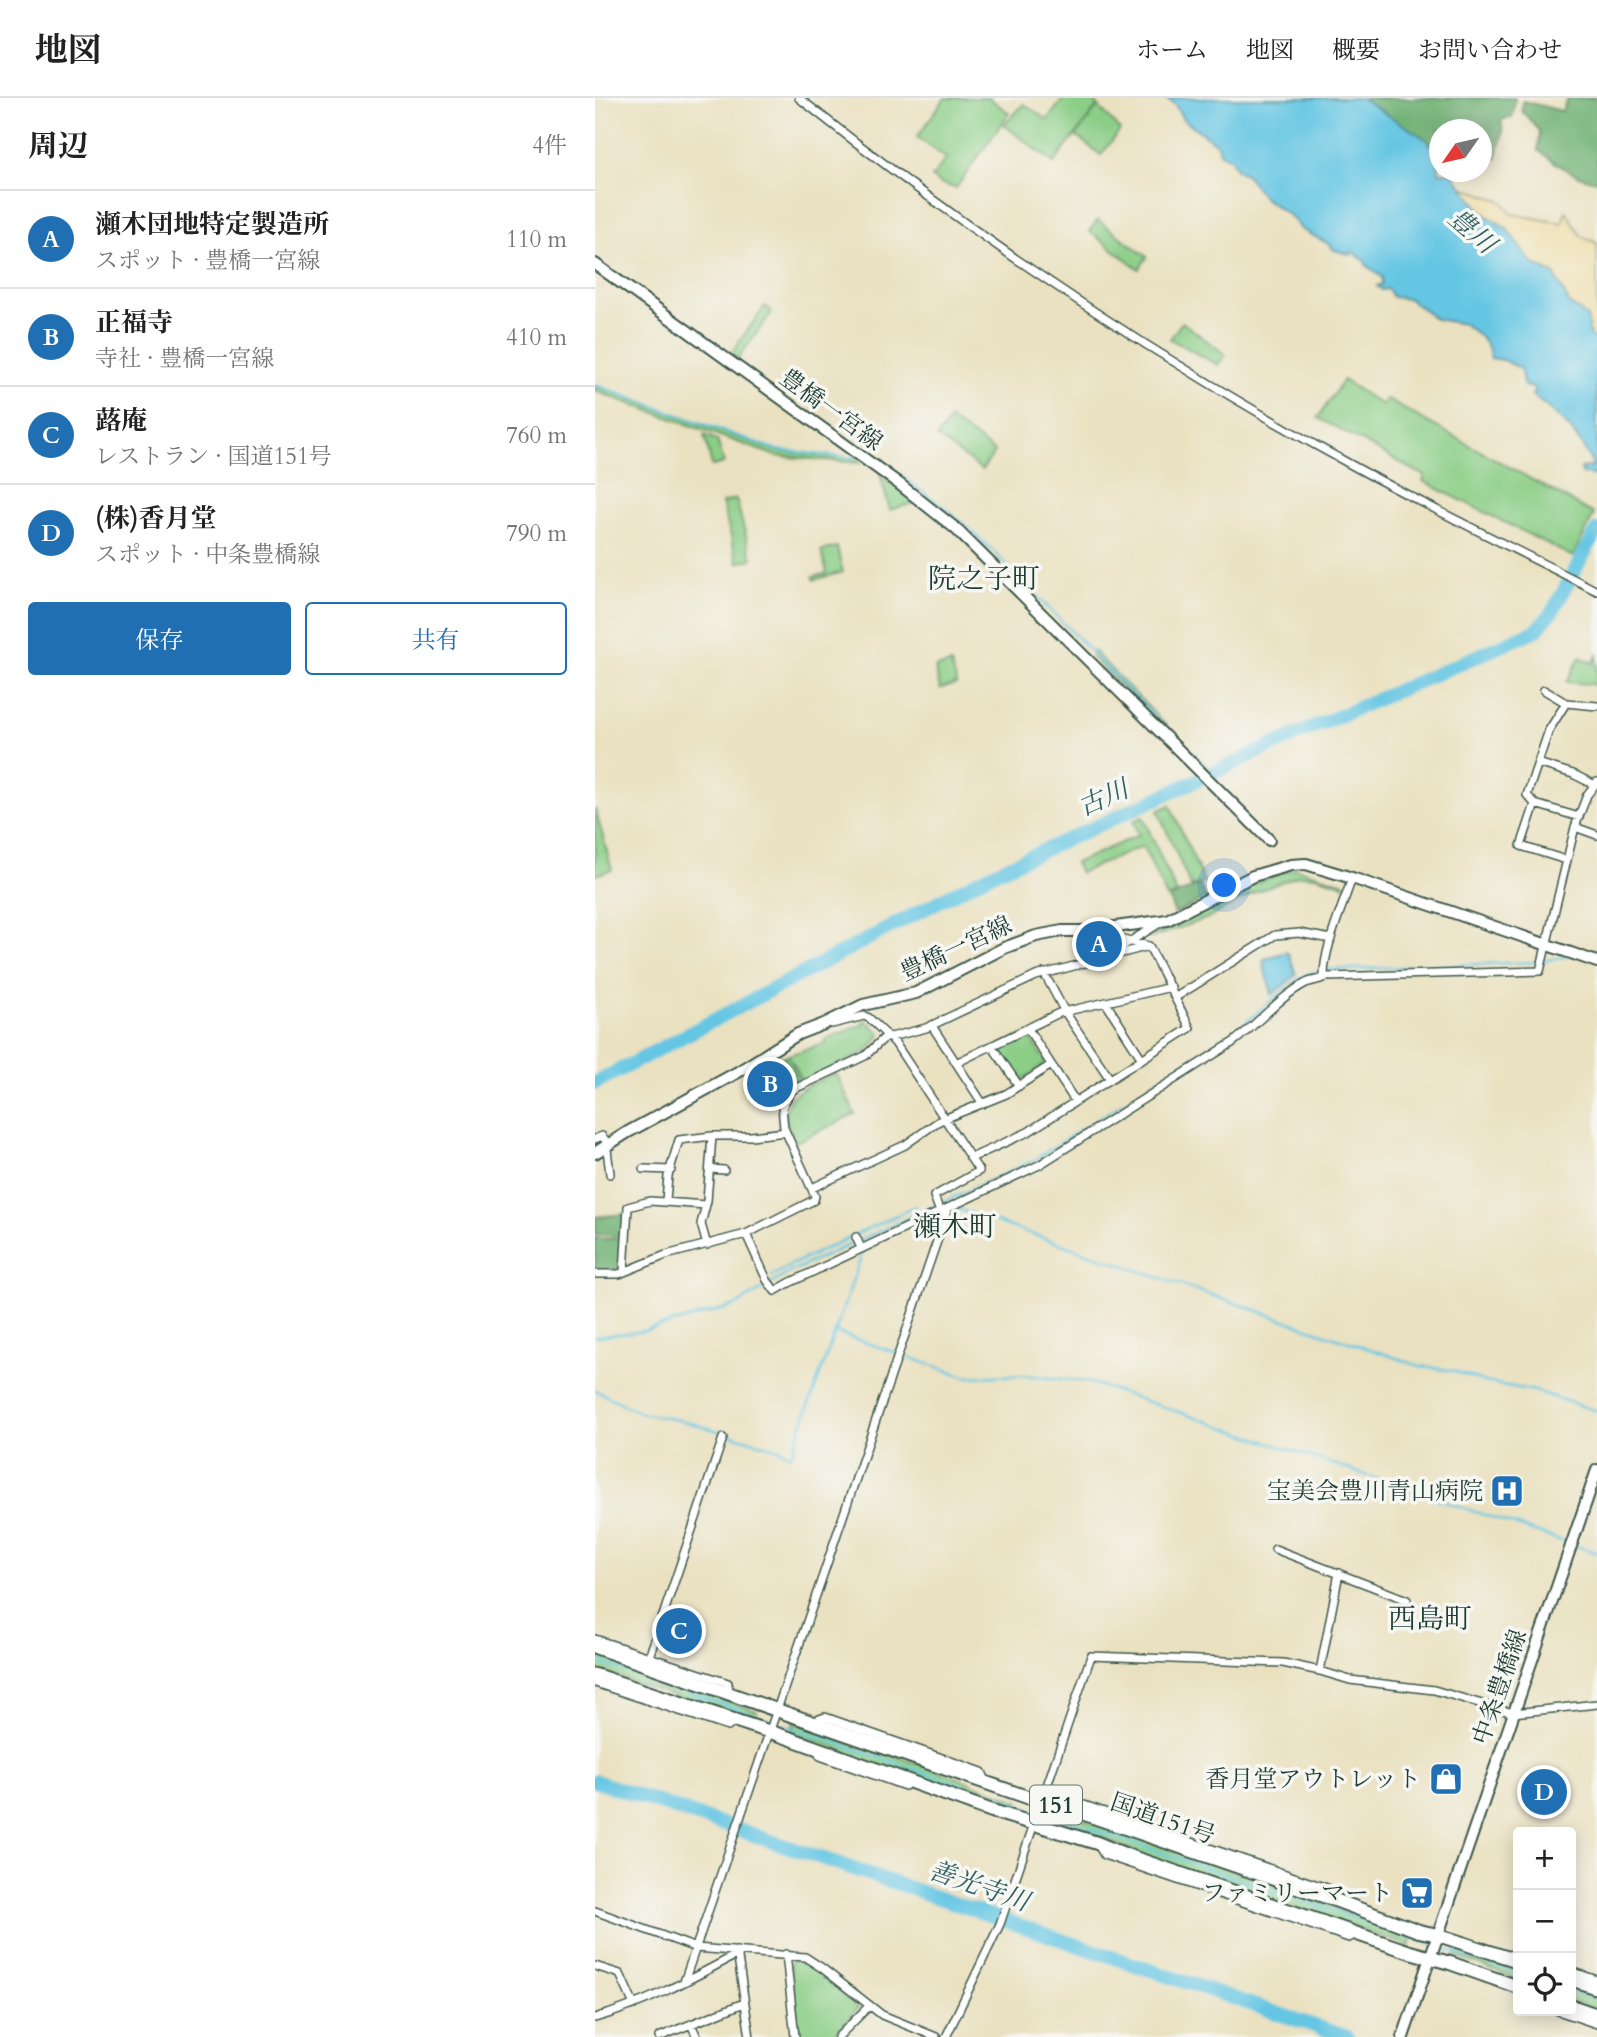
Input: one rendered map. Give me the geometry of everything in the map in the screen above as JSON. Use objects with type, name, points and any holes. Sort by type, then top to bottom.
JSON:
[{"type":"highway","name":"国道151号","points":[[595,1647],[728,1695],[1332,1899],[1419,1931],[1434,1945],[1513,1984]]},
{"type":"highway","name":"国道151号","points":[[595,1675],[817,1748],[992,1811],[1097,1843],[1357,1934],[1512,1955]]},
{"type":"highway","points":[[1576,1981],[1597,1988]]},
{"type":"highway","points":[[1576,2008],[1597,2015]]},
{"type":"main road","name":"豊橋一宮線","points":[[595,264],[898,483],[955,528],[1269,840]]},
{"type":"main road","name":"豊橋一宮線","points":[[595,1153],[738,1072],[797,1034],[863,1005],[916,993],[1016,943],[1052,932],[1086,931],[1167,920],[1253,876],[1291,865],[1306,864],[1352,878],[1545,950],[1597,962]]},
{"type":"main road","name":"中条豊橋線","points":[[1403,2037],[1597,1470]]},
{"type":"street","points":[[799,98],[937,203],[1168,358],[1357,468],[1597,591]]},
{"type":"street","points":[[1544,690],[1566,703],[1597,706]]},
{"type":"street","points":[[1566,703],[1549,730],[1527,795],[1535,804],[1579,817]]},
{"type":"street","points":[[746,1234],[767,1280],[775,1291],[944,1207],[1046,1161],[1242,1036],[1291,993],[1324,973],[1540,971],[1575,827],[1587,795],[1596,783],[1538,763]]},
{"type":"street","points":[[1535,804],[1521,846],[1566,860]]},
{"type":"street","points":[[1575,827],[1597,835]]},
{"type":"street","points":[[1324,973],[1352,878]]},
{"type":"street","points":[[1101,959],[1167,920]]},
{"type":"street","points":[[971,1158],[1028,1132],[1190,1028],[1149,946],[1086,931]]},
{"type":"street","points":[[1176,997],[1275,935],[1299,933],[1332,939]]},
{"type":"street","points":[[595,1274],[624,1272],[666,1255],[746,1234],[814,1200],[812,1188],[786,1132],[782,1107],[792,1090],[865,1056],[883,1039],[932,1026],[1044,973],[1149,946]]},
{"type":"street","points":[[1044,973],[1065,1012],[1110,1079]]},
{"type":"street","points":[[956,1063],[1065,1012],[1171,987]]},
{"type":"street","points":[[1106,1003],[1142,1059]]},
{"type":"street","points":[[824,1024],[869,1018],[889,1037],[982,1174],[936,1195],[944,1207]]},
{"type":"street","points":[[932,1026],[983,1104]]},
{"type":"street","points":[[1027,1029],[1075,1101]]},
{"type":"street","points":[[992,1046],[1019,1086]]},
{"type":"street","points":[[812,1188],[905,1145],[945,1119],[1019,1086],[1051,1065]]},
{"type":"street","points":[[666,1201],[666,1184],[679,1140],[786,1132]]},
{"type":"street","points":[[595,1139],[602,1136],[606,1141],[610,1174]]},
{"type":"street","points":[[707,1245],[701,1224],[706,1205],[712,1136]]},
{"type":"street","points":[[710,1169],[725,1170]]},
{"type":"street","points":[[643,1170],[671,1170]]},
{"type":"street","points":[[624,1272],[628,1207],[650,1200],[706,1205]]},
{"type":"street","points":[[684,1982],[899,1356],[944,1207]]},
{"type":"street","points":[[856,1237],[861,1247]]},
{"type":"street","points":[[649,1657],[723,1438]]},
{"type":"street","points":[[1275,1549],[1407,1600]]},
{"type":"street","points":[[1320,1671],[1339,1573]]},
{"type":"street","points":[[595,1639],[728,1683],[728,1695]]},
{"type":"street","points":[[946,2037],[1001,1920],[1091,1656],[1283,1663],[1350,1680],[1434,1690],[1513,1713],[1597,1704]]},
{"type":"street","points":[[595,1683],[728,1727],[734,1722]]},
{"type":"street","points":[[595,1911],[696,1948],[805,1957],[869,2006],[891,2019],[936,2037]]},
{"type":"street","points":[[595,2018],[634,2006],[734,1956],[737,1951]]},
{"type":"street","points":[[737,1951],[750,2037]]},
{"type":"street","points":[[786,1954],[795,2037]]},
{"type":"street","points":[[595,1966],[619,1974],[634,2006]]},
{"type":"street","points":[[1576,1973],[1597,1980]]},
{"type":"street","points":[[659,2037],[744,2003]]},
{"type":"street","points":[[841,2036],[869,2006]]},
{"type":"street","points":[[1573,2016],[1597,2024]]},
{"type":"street","points":[[691,2024],[697,2037]]},
{"type":"green space","points":[[945,98],[989,98],[1009,113],[956,188],[932,178],[946,158],[917,137]]},
{"type":"green space","points":[[1064,98],[1090,98],[1098,105],[1054,163],[1004,125],[1024,104],[1047,120]]},
{"type":"green space","points":[[1361,98],[1515,98],[1512,117],[1501,120],[1503,132],[1496,159],[1492,160],[1492,119],[1429,119],[1429,143]]},
{"type":"green space","points":[[1568,98],[1597,98],[1597,181],[1573,173],[1538,150],[1540,131],[1522,111],[1523,101],[1562,111]]},
{"type":"green space","points":[[1098,106],[1120,130],[1101,155],[1076,136]]},
{"type":"green space","points":[[1098,220],[1147,257],[1139,269],[1089,231]]},
{"type":"green space","points":[[765,306],[772,312],[737,360],[730,355]]},
{"type":"green space","points":[[1182,322],[1226,355],[1218,365],[1170,339]]},
{"type":"green space","points":[[1343,380],[1382,405],[1386,399],[1594,514],[1573,557],[1423,481],[1425,476],[1318,418]]},
{"type":"green space","points":[[595,386],[777,451],[850,458],[853,456],[862,463],[776,456],[595,391]]},
{"type":"green space","points":[[950,419],[995,452],[982,470],[937,437]]},
{"type":"green space","points":[[704,435],[717,440],[724,463],[712,466]]},
{"type":"green space","points":[[880,475],[917,502],[890,510]]},
{"type":"green space","points":[[736,499],[752,559],[738,563],[722,503]]},
{"type":"green space","points":[[837,547],[843,572],[814,580],[813,577],[827,573],[821,551]]},
{"type":"green space","points":[[1093,651],[1207,767],[1202,769],[1092,657]]},
{"type":"green space","points":[[1597,656],[1597,685],[1567,682],[1580,657],[1593,663]]},
{"type":"green space","points":[[951,664],[957,684],[940,689],[935,668]]},
{"type":"green space","points":[[1170,805],[1204,882],[1191,887],[1158,811]]},
{"type":"green space","points":[[595,808],[612,870],[595,875]]},
{"type":"green space","points":[[1143,817],[1177,894],[1167,898],[1143,846],[1080,873],[1075,863],[1139,835],[1133,821]]},
{"type":"green space","points":[[1295,868],[1346,883],[1345,885],[1316,876],[1299,875],[1258,891],[1208,918],[1150,938],[1149,936],[1236,890]]},
{"type":"green space","points":[[1200,885],[1206,898],[1175,914],[1169,898]]},
{"type":"green space","points":[[866,1020],[881,1034],[866,1052],[803,1082],[788,1055],[826,1043],[825,1040],[863,1025],[862,1022]]},
{"type":"green space","points":[[1023,1035],[1029,1037],[1045,1060],[1043,1066],[1023,1079],[1016,1078],[998,1052],[1001,1045]]},
{"type":"green space","points":[[788,1055],[803,1082],[788,1090],[770,1066],[779,1058]]},
{"type":"green space","points":[[836,1073],[855,1114],[794,1143],[786,1115],[788,1105],[800,1090]]},
{"type":"green space","points":[[626,1214],[624,1236],[595,1234],[595,1217]]},
{"type":"green space","points":[[595,1238],[624,1239],[621,1269],[595,1272]]},
{"type":"green space","points":[[595,1653],[757,1711],[753,1723],[595,1669]]},
{"type":"green space","points":[[794,1722],[936,1770],[1020,1802],[1017,1812],[870,1764],[838,1749],[791,1733]]},
{"type":"green space","points":[[1059,1811],[1322,1900],[1370,1924],[1413,1937],[1410,1946],[1146,1857],[1055,1821]]},
{"type":"green space","points":[[1459,1946],[1513,1965],[1513,1978],[1456,1956]]},
{"type":"green space","points":[[793,1960],[813,1967],[858,2008],[833,2037],[798,2037],[790,1963]]},
{"type":"green space","points":[[1576,1987],[1597,1994],[1597,2010],[1576,2003]]},
{"type":"sand","points":[[1463,187],[1502,201],[1512,214],[1562,223],[1566,211],[1582,237],[1597,243],[1597,340],[1590,336],[1587,317],[1569,303],[1554,274],[1532,263],[1506,228],[1483,213]]},
{"type":"water","name":"豊川","points":[[1165,98],[1361,98],[1427,140],[1429,182],[1459,182],[1483,213],[1506,228],[1532,263],[1554,274],[1569,303],[1587,317],[1590,336],[1597,340],[1597,479],[1594,475],[1582,474],[1581,468],[1593,465],[1587,453],[1567,425],[1532,395],[1535,391],[1532,387],[1524,386],[1520,368],[1491,358],[1482,338],[1464,324],[1436,319],[1409,299],[1393,297],[1388,289],[1382,290],[1377,286],[1382,284],[1382,277],[1351,251],[1351,255],[1334,250],[1329,244],[1302,230],[1291,217],[1263,197],[1247,175],[1237,170],[1231,159],[1220,152],[1218,145],[1183,119],[1175,105]]},
{"type":"water","points":[[1286,952],[1296,975],[1272,994],[1264,959]]},
{"type":"waterway","points":[[595,385],[777,450],[851,458],[855,454]]},
{"type":"waterway","points":[[859,449],[861,447],[949,511],[993,551],[1211,775]]},
{"type":"waterway","name":"古川","points":[[595,1083],[983,878],[1298,734],[1537,630],[1552,612],[1597,530]]},
{"type":"waterway","points":[[1582,953],[1597,950]]},
{"type":"waterway","points":[[595,1337],[644,1331],[735,1306],[794,1270],[1031,1162],[1242,1026],[1288,986],[1308,974],[1329,970],[1534,962],[1566,957]]},
{"type":"waterway","points":[[772,1276],[916,1206]]},
{"type":"waterway","points":[[952,1207],[1420,1366],[1454,1371],[1485,1382],[1535,1391],[1597,1411]]},
{"type":"waterway","points":[[835,1332],[863,1251]]},
{"type":"waterway","points":[[595,1390],[641,1413],[684,1421],[776,1448],[791,1455],[835,1332],[967,1377],[1024,1375],[1089,1382],[1568,1543]]},
{"type":"waterway","points":[[1574,1545],[1597,1553]]},
{"type":"waterway","points":[[595,1661],[1431,1944]]},
{"type":"waterway","name":"善光寺川","points":[[595,1781],[1347,2037]]},
{"type":"waterway","points":[[1437,1946],[1513,1971]]},
{"type":"waterway","points":[[1576,1992],[1597,1999]]},
{"type":"place","name":"瀬木団地特定製造所","points":[[1099,944]]},
{"type":"place","name":"正福寺","points":[[770,1084]]},
{"type":"place","name":"宝美会豊川青山病院","points":[[1507,1491]]},
{"type":"place","name":"蕗庵","points":[[679,1631]]},
{"type":"place","name":"香月堂アウトレット","points":[[1446,1779]]},
{"type":"place","name":"(株)香月堂","points":[[1544,1792]]},
{"type":"place","name":"ファミリーマート","points":[[1417,1893]]},
{"type":"district","name":"院之子町","points":[[984,579]]},
{"type":"district","name":"瀬木町","points":[[955,1227]]},
{"type":"district","name":"西島町","points":[[1430,1619]]}]
